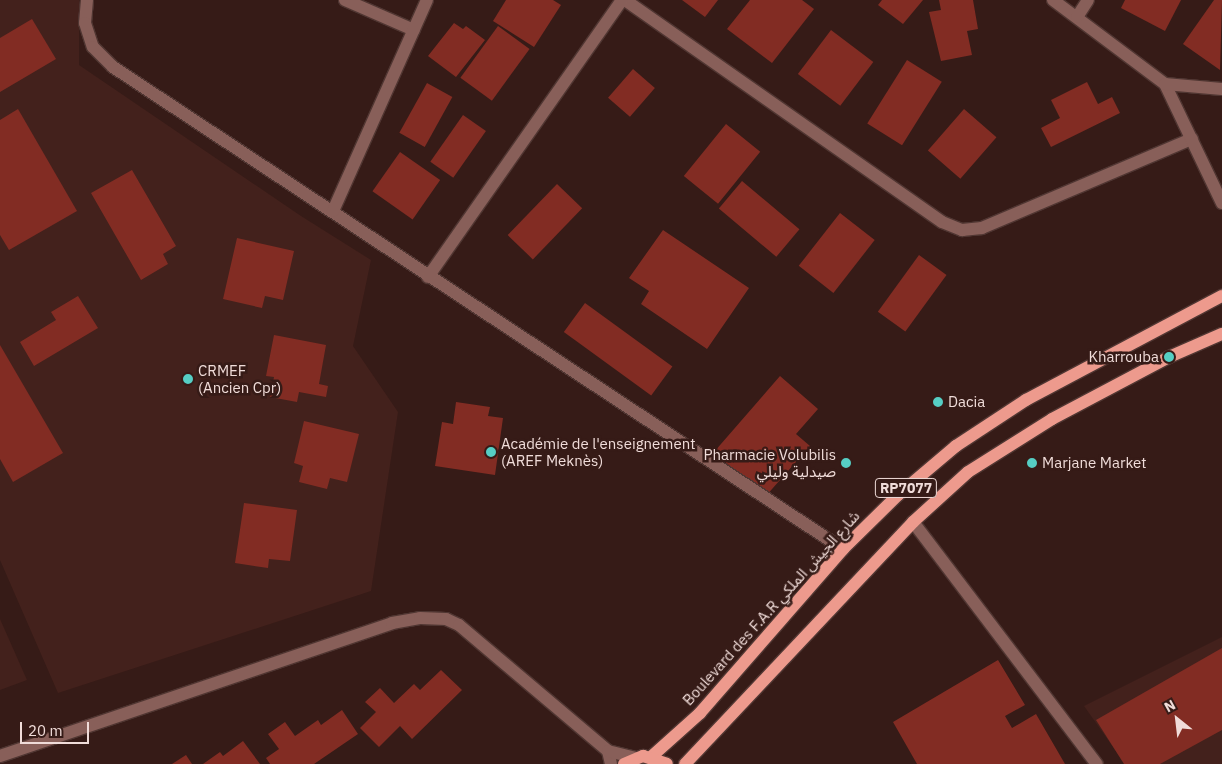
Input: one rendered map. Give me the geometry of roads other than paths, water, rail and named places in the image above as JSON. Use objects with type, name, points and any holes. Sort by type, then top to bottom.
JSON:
[{"type":"main road","name":"Boulevard des F.A.R شارع الجيش الملكي","points":[[651,757],[700,713],[843,549],[904,489],[956,446],[993,420],[1222,296]]},
{"type":"main road","name":"RP7077","points":[[685,764],[913,522],[968,472],[1013,442],[1168,357],[1222,334]]},
{"type":"main road","points":[[630,761],[651,757],[667,764]]},
{"type":"street","points":[[87,0],[85,23],[93,47],[113,67],[333,211],[428,277],[843,549]]},
{"type":"street","points":[[345,0],[414,30]]},
{"type":"street","points":[[333,211],[427,0]]},
{"type":"street","points":[[428,277],[623,0],[942,222],[962,230],[982,228],[1192,139]]},
{"type":"street","points":[[1053,0],[1165,84],[1222,203]]},
{"type":"street","points":[[1077,17],[1088,0]]},
{"type":"street","points":[[1165,84],[1222,89]]},
{"type":"street","points":[[913,522],[1097,764]]},
{"type":"street","points":[[0,756],[392,623],[420,618],[446,619],[459,625],[608,751],[630,761]]},
{"type":"street","points":[[608,751],[612,764]]},
{"type":"place","name":"Kharrouba","points":[[1169,357]]},
{"type":"place","name":"CRMEF (Ancien Cpr)","points":[[188,379]]},
{"type":"place","name":"Dacia","points":[[938,402]]},
{"type":"place","name":"Académie de l'enseignement (AREF Meknès)","points":[[491,452]]},
{"type":"place","name":"Pharmacie Volubilis صيدلية وليلي","points":[[846,463]]},
{"type":"place","name":"Marjane Market","points":[[1032,463]]}]
